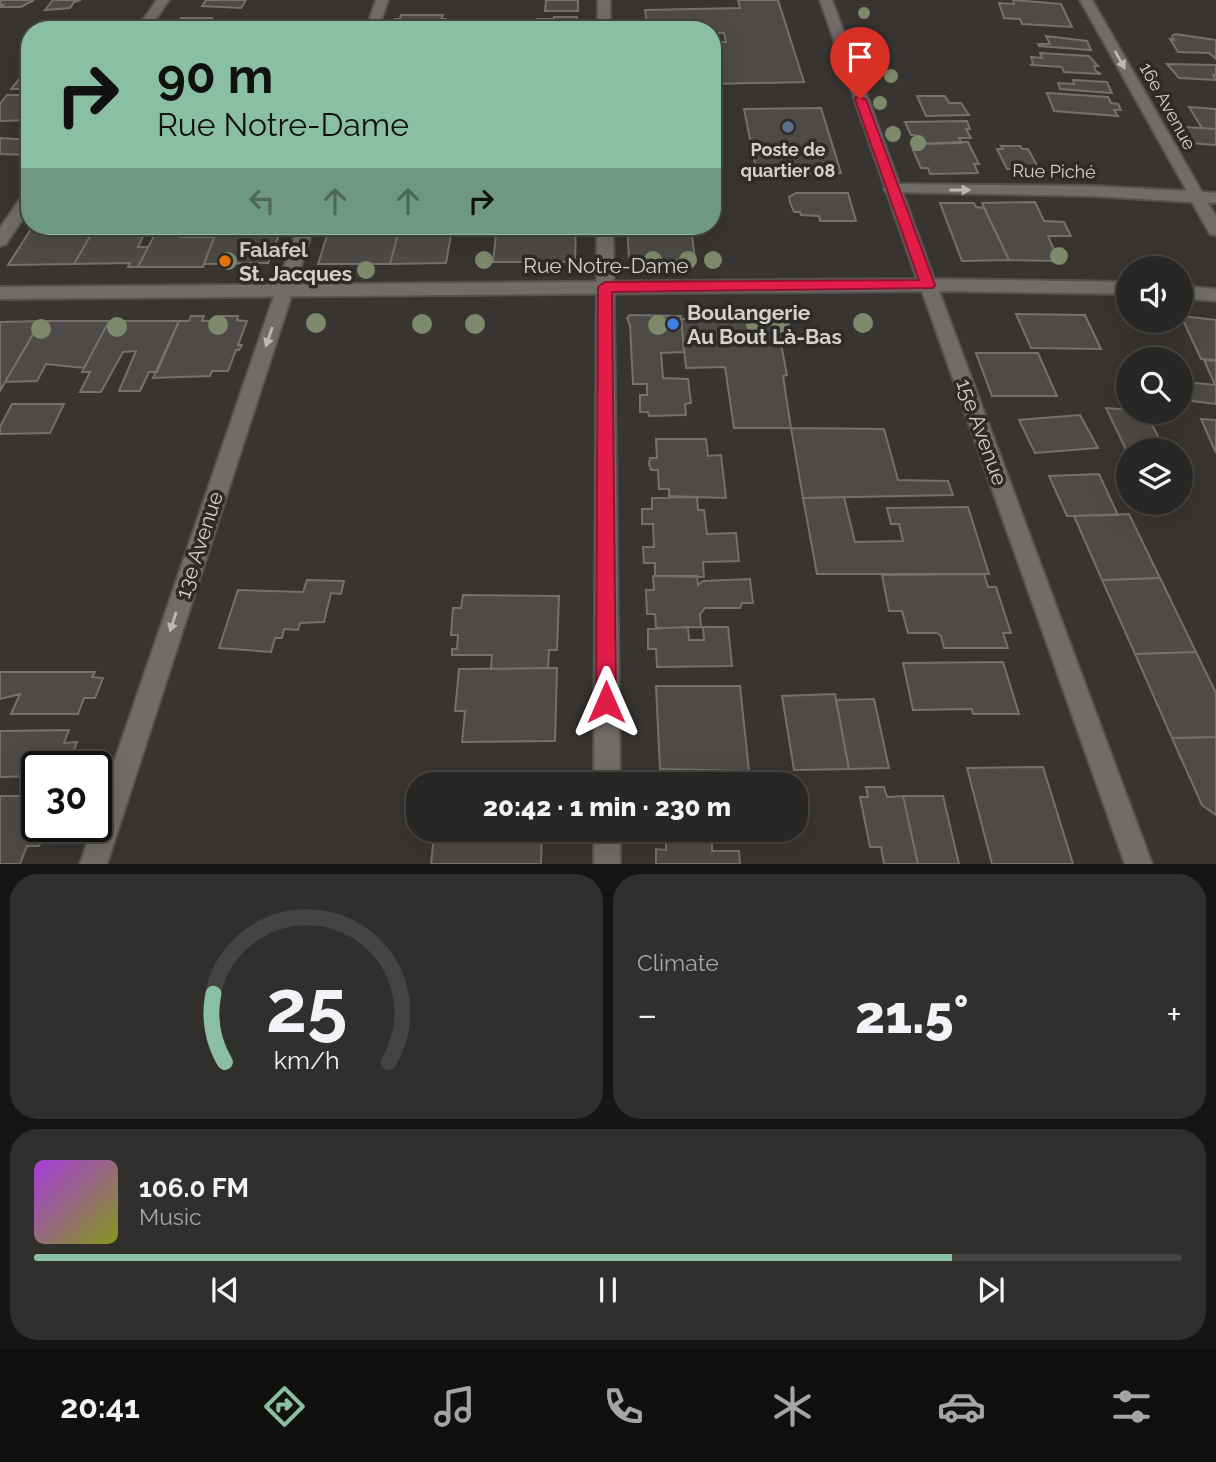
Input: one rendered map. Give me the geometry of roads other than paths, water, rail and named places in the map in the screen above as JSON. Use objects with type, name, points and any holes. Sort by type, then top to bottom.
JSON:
[{"type":"street","points":[[148,21],[163,0]]},
{"type":"street","points":[[375,21],[382,0]]},
{"type":"street","points":[[604,0],[604,21]]},
{"type":"street","name":"15e Avenue","points":[[826,0],[891,189],[1139,863]]},
{"type":"street","name":"16e Avenue","points":[[1087,0],[1216,230]]},
{"type":"street","name":"Rue Piché","points":[[891,189],[1092,191],[1216,198]]},
{"type":"street","points":[[0,240],[21,210]]},
{"type":"street","name":"13e Avenue","points":[[93,863],[303,235]]},
{"type":"street","points":[[605,235],[607,772]]},
{"type":"street","name":"Rue Notre-Dame","points":[[0,293],[928,285],[1116,288]]},
{"type":"street","points":[[1193,293],[1216,295]]},
{"type":"street","points":[[607,842],[607,863]]},
{"type":"place","name":"Poste de quartier 08","points":[[788,127]]},
{"type":"place","name":"Falafel St. Jacques","points":[[225,261]]},
{"type":"place","name":"Boulangerie Au Bout Là-Bas","points":[[673,324]]}]
